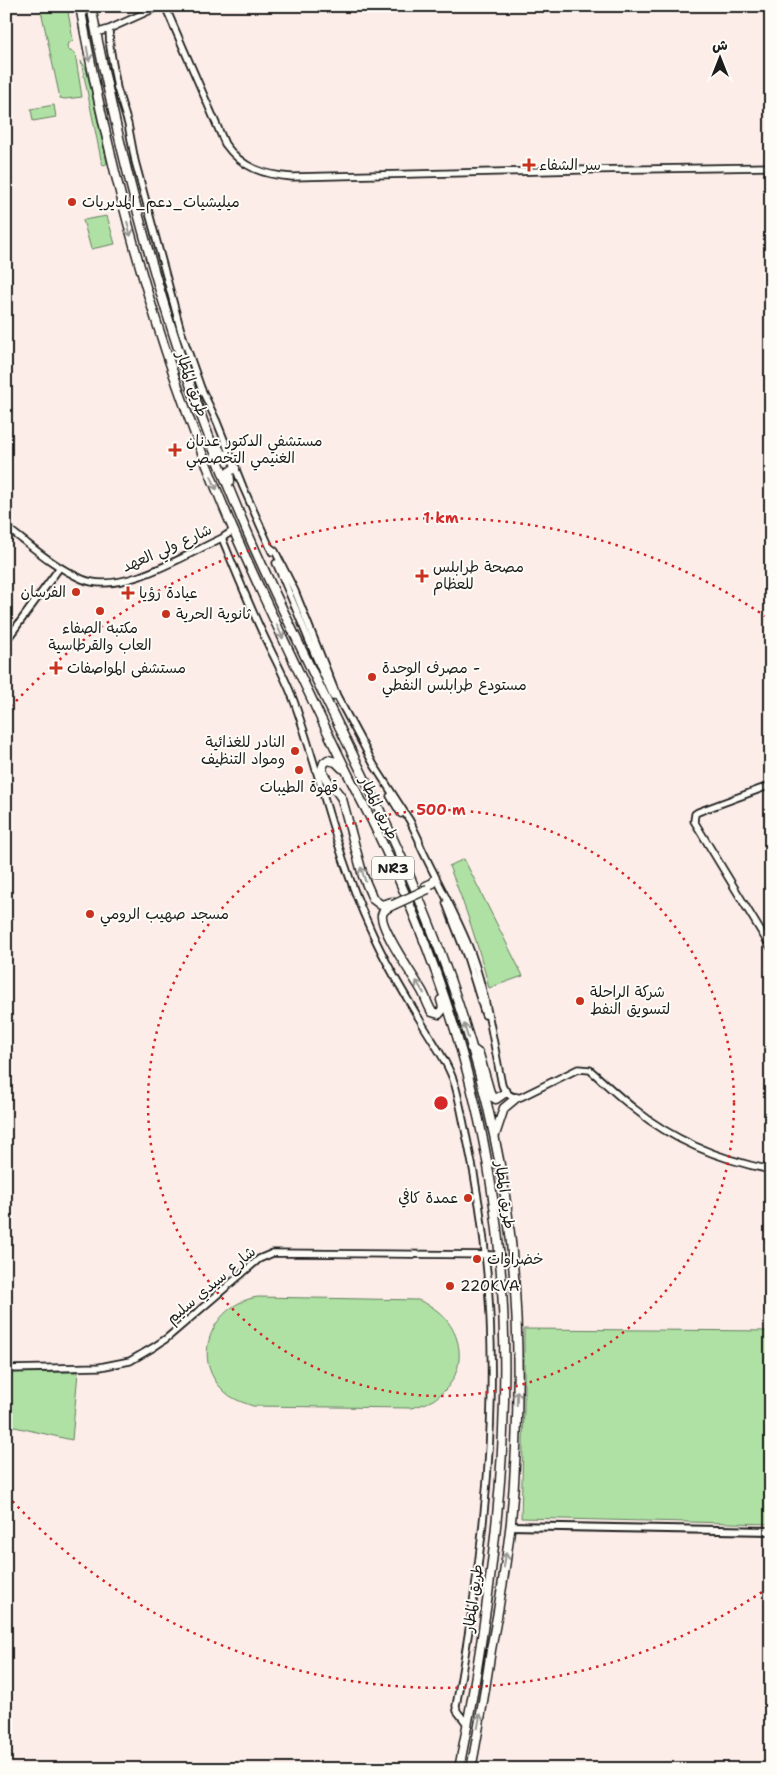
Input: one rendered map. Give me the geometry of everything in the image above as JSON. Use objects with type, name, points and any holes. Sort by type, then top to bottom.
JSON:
[{"type":"highway","name":"طريق المطار","points":[[80,6],[94,89],[133,244],[161,339],[188,417],[234,530],[289,652],[348,776],[373,823],[422,936],[460,1043],[476,1104],[489,1175],[500,1255],[505,1384],[500,1492],[485,1619],[459,1769]]},
{"type":"highway","name":"طريق المطار","points":[[91,6],[109,94],[144,236],[201,417],[246,529],[389,829],[417,894],[451,980],[483,1089],[494,1136],[507,1212],[515,1303],[517,1389],[510,1526],[471,1769]]},
{"type":"highway","points":[[201,417],[221,452],[231,457]]},
{"type":"highway","points":[[232,495],[228,474],[231,469],[235,468]]},
{"type":"highway","points":[[348,776],[336,762],[328,760],[322,766],[322,780],[333,786],[342,799],[363,876],[373,899],[381,905],[392,904]]},
{"type":"highway","points":[[422,936],[442,1003],[443,1008],[439,1014],[432,1012],[429,1008],[424,992],[409,970],[384,924],[382,914],[392,904],[427,887],[439,886]]},
{"type":"highway","points":[[471,1048],[479,1054],[491,1096],[498,1099],[506,1092]]},
{"type":"highway","points":[[494,1136],[504,1108],[516,1098]]},
{"type":"main road","points":[[510,1526],[771,1531]]},
{"type":"street","points":[[96,33],[160,6]]},
{"type":"street","points":[[165,6],[225,144],[239,160],[267,174],[292,177],[771,167]]},
{"type":"street","points":[[109,29],[117,88],[128,124],[135,161],[181,331],[201,388],[217,422],[255,516],[295,590],[337,696],[372,766],[410,821],[439,886],[467,957],[493,1043],[502,1085],[506,1092],[516,1098],[578,1069],[586,1068],[637,1111],[676,1137],[716,1156],[771,1170]]},
{"type":"street","name":"شارع ولي العهد","points":[[6,527],[60,567],[83,579],[101,583],[122,581],[156,569],[222,538],[234,530]]},
{"type":"street","points":[[222,538],[247,599],[295,703],[322,780],[344,864],[370,929],[398,983],[445,1062],[454,1082],[476,1183],[486,1255],[492,1331],[490,1443],[478,1580],[456,1706],[457,1711],[467,1724]]},
{"type":"street","points":[[6,640],[60,567]]},
{"type":"street","points":[[771,785],[698,812],[694,821],[771,948]]},
{"type":"street","name":"شارع سيدي سليم","points":[[6,1369],[100,1367],[130,1361],[167,1338],[259,1259],[272,1253],[500,1255]]},
{"type":"green space","points":[[40,6],[67,6],[73,40],[67,45],[68,50],[75,53],[82,97],[60,98]]},
{"type":"green space","points":[[81,61],[86,68],[107,163],[105,165],[102,164]]},
{"type":"green space","points":[[54,105],[56,117],[33,121],[31,109]]},
{"type":"green space","points":[[107,216],[115,244],[91,249],[83,220]]},
{"type":"green space","points":[[464,859],[523,976],[489,988],[471,926],[449,866]]},
{"type":"green space","points":[[258,1297],[418,1300],[434,1308],[446,1319],[454,1332],[458,1346],[459,1361],[455,1375],[446,1389],[433,1400],[411,1408],[253,1406],[241,1402],[226,1393],[213,1377],[208,1362],[208,1348],[211,1333],[229,1309],[242,1301]]},
{"type":"green space","points":[[524,1329],[771,1331],[771,1524],[521,1518]]},
{"type":"green space","points":[[78,1372],[72,1440],[6,1425],[6,1373]]},
{"type":"place","name":"سر الشفاء","points":[[529,165]]},
{"type":"place","name":"ميليشيات_دعم_المديريات","points":[[72,202]]},
{"type":"place","name":"مستشفي الدكتور عدنان الغنيمي التخصصي","points":[[175,450]]},
{"type":"place","name":"مصحة طرابلس للعظام","points":[[422,576]]},
{"type":"place","name":"الفرسان","points":[[76,592]]},
{"type":"place","name":"عيادة رؤيا","points":[[128,593]]},
{"type":"place","name":"مكتبه الصفاء العاب والقرطاسية","points":[[100,611]]},
{"type":"place","name":"ثانوية الحرية","points":[[166,614]]},
{"type":"place","name":"مستشفى المواصفات","points":[[56,668]]},
{"type":"place","name":"مصرف الوحدة - مستودع طرابلس النفطي","points":[[372,677]]},
{"type":"place","name":"النادر للغذائية ومواد التنظيف","points":[[295,751]]},
{"type":"place","name":"قهوة الطيبات","points":[[299,770]]},
{"type":"place","name":"مسجد صهيب الرومي","points":[[90,914]]},
{"type":"place","name":"شركة الراحلة لتسويق النفط","points":[[580,1001]]},
{"type":"place","name":"عمدة كافي","points":[[468,1198]]},
{"type":"place","name":"خضراوات","points":[[477,1259]]},
{"type":"place","name":"220KVA","points":[[450,1286]]}]
